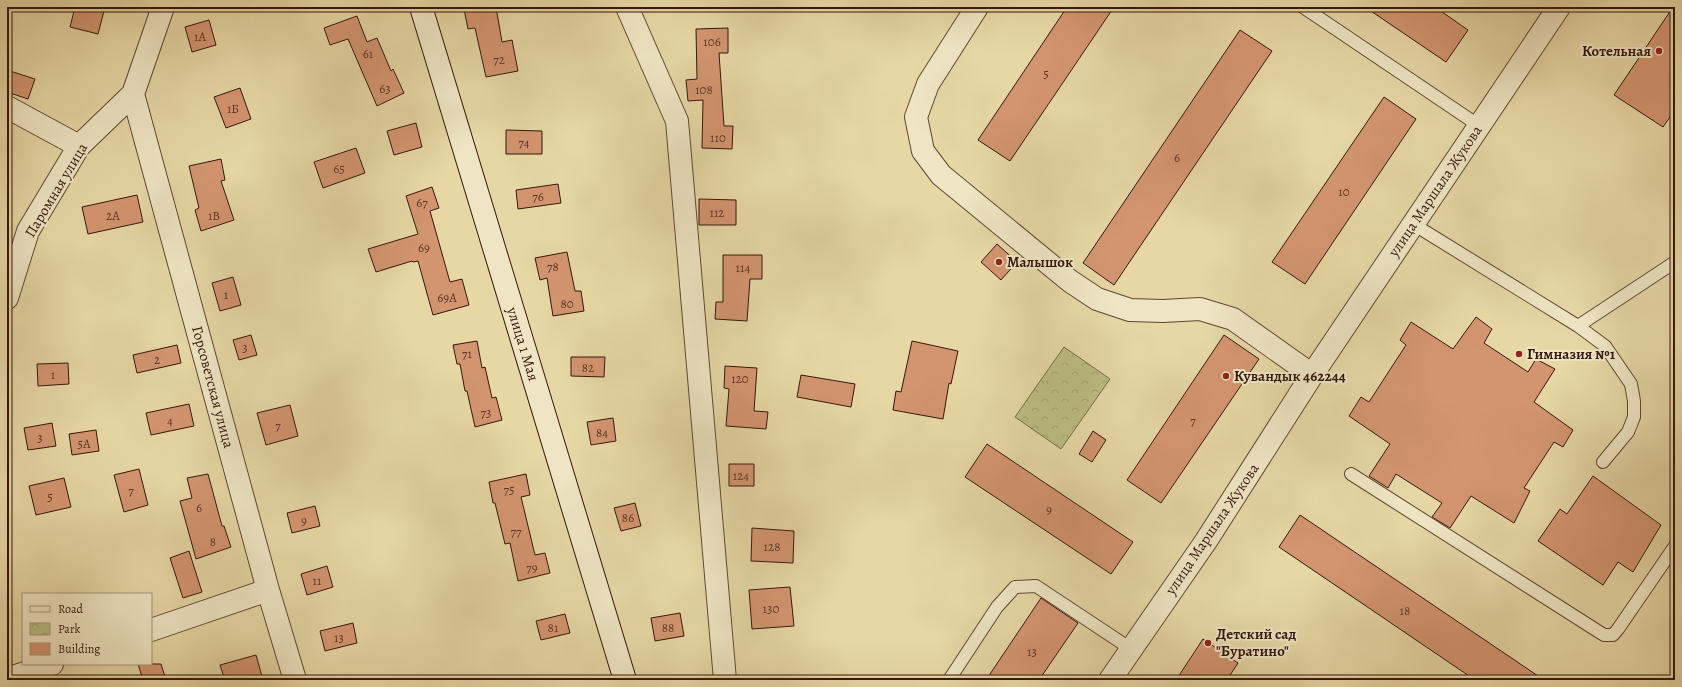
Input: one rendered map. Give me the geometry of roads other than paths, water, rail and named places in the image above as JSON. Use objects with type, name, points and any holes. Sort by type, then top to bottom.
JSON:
[{"type":"street","name":"Паромная улица","points":[[7,298],[28,231],[79,146],[133,94],[163,7]]},
{"type":"street","name":"улица 1 Мая","points":[[421,7],[625,680]]},
{"type":"street","points":[[627,7],[677,121],[725,680]]},
{"type":"street","points":[[977,7],[928,84],[916,117],[923,151],[941,175],[1070,282],[1097,299],[1130,310],[1163,311],[1200,309],[1233,319],[1312,375]]},
{"type":"street","name":"улица Маршала Жукова","points":[[1110,680],[1206,541],[1312,375],[1478,125],[1559,7]]},
{"type":"street","name":"Горсоветская улица","points":[[133,94],[268,590],[295,680]]},
{"type":"street","points":[[7,107],[79,146]]},
{"type":"street","points":[[152,630],[268,590]]},
{"type":"street","points":[[7,679],[49,665]]},
{"type":"lane","points":[[1303,7],[1478,125]]},
{"type":"lane","points":[[1412,224],[1578,326],[1605,346],[1631,384],[1634,401],[1634,416],[1628,432],[1603,462]]},
{"type":"lane","points":[[1578,326],[1675,262]]},
{"type":"lane","points":[[1351,474],[1604,634],[1612,635],[1618,629],[1675,546]]},
{"type":"lane","points":[[949,680],[997,607],[1015,587],[1036,586],[1131,649]]},
{"type":"place","name":"Котельная","points":[[1659,51]]},
{"type":"place","name":"Малышок","points":[[999,262]]},
{"type":"place","name":"Гимназия №1","points":[[1519,354]]},
{"type":"place","name":"Кувандык 462244","points":[[1226,376]]},
{"type":"place","name":"Детский сад \"Буратино\"","points":[[1208,643]]}]
